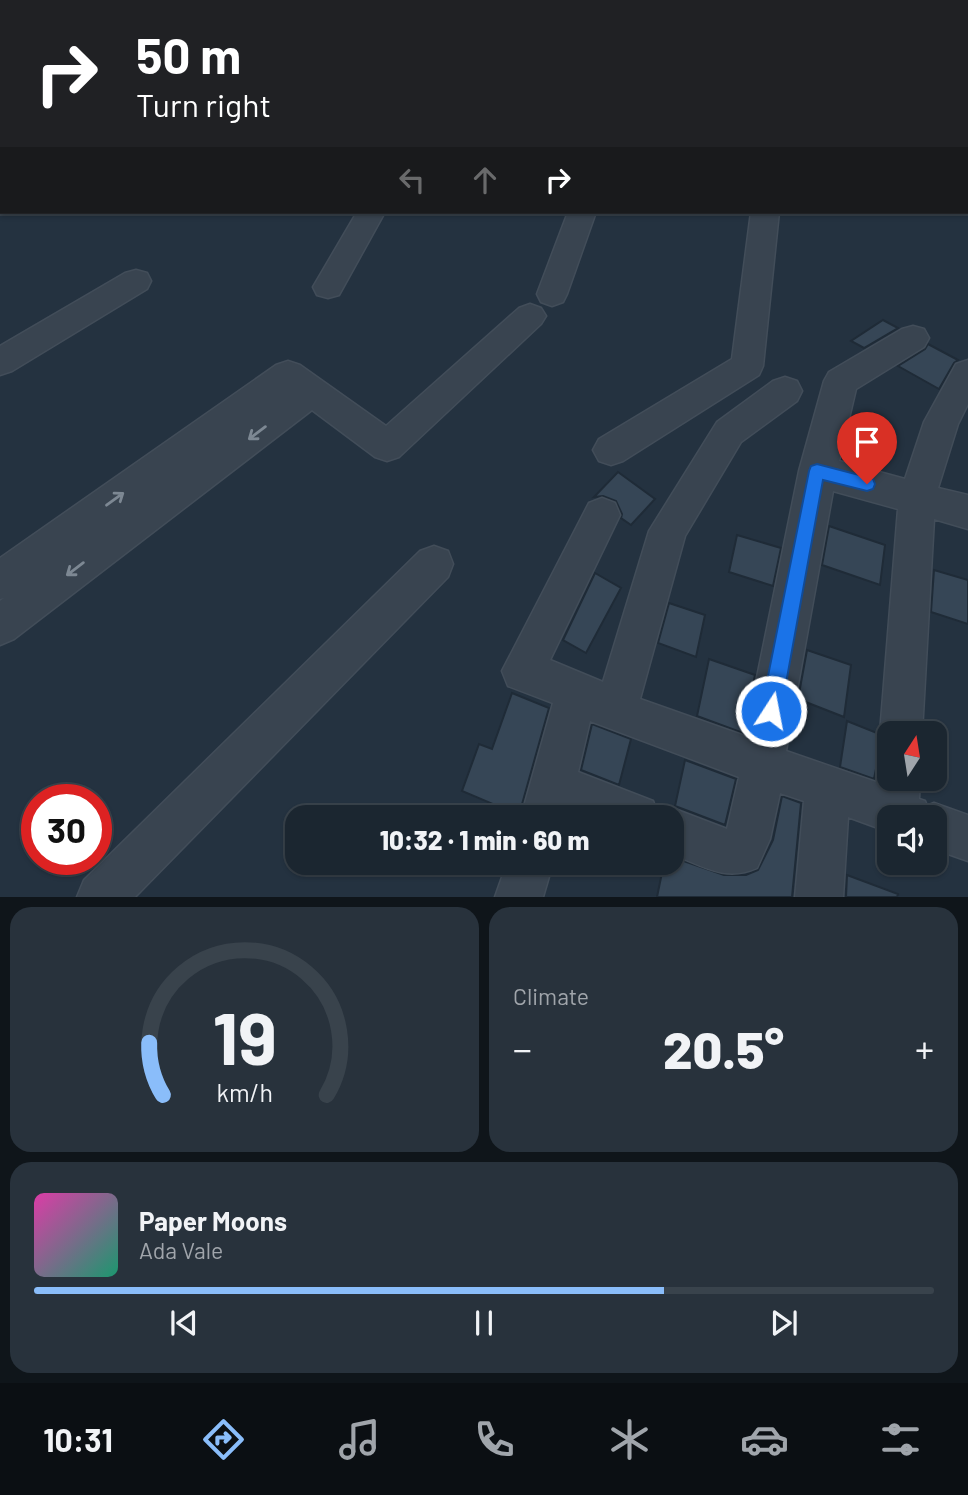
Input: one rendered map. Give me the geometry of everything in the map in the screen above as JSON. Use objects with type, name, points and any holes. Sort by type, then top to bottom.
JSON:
[{"type":"street","points":[[328,287],[370,214]]},
{"type":"street","points":[[0,581],[288,374],[387,446],[541,305],[581,214]]},
{"type":"street","points":[[611,450],[747,366],[765,214]]},
{"type":"street","points":[[0,362],[136,281]]},
{"type":"street","points":[[684,836],[726,852],[741,852],[750,836],[761,764],[817,471],[841,381],[913,338]]},
{"type":"street","points":[[902,721],[917,497],[941,422],[968,373]]},
{"type":"street","points":[[615,711],[668,531],[729,432],[785,391]]},
{"type":"street","points":[[0,625],[311,392]]},
{"type":"street","points":[[817,471],[968,512]]},
{"type":"street","points":[[602,515],[523,671],[577,691],[615,711],[761,764],[828,788],[894,805]]},
{"type":"street","points":[[101,897],[434,564]]},
{"type":"street","points":[[571,805],[549,801],[577,691]]},
{"type":"street","points":[[819,897],[828,788]]},
{"type":"street","points":[[947,828],[968,838]]},
{"type":"street","points":[[519,897],[526,875]]},
{"type":"building","points":[[883,320],[898,328],[864,348],[851,341]]},
{"type":"building","points":[[928,344],[958,360],[939,389],[898,366],[925,349]]},
{"type":"building","points":[[849,429],[878,437],[873,467],[842,459]]},
{"type":"building","points":[[618,472],[655,499],[631,525],[621,518],[616,501],[603,496],[594,497]]},
{"type":"building","points":[[829,526],[885,545],[880,585],[822,565]]},
{"type":"building","points":[[737,535],[781,548],[773,586],[729,572]]},
{"type":"building","points":[[934,570],[968,580],[968,624],[931,612]]},
{"type":"building","points":[[595,573],[621,588],[586,653],[563,640]]},
{"type":"building","points":[[669,603],[705,615],[696,657],[658,643]]},
{"type":"building","points":[[807,650],[851,665],[844,717],[798,699]]},
{"type":"building","points":[[709,659],[755,675],[743,733],[697,716]]},
{"type":"building","points":[[512,693],[549,708],[522,805],[495,805],[462,791],[479,744],[492,749]]},
{"type":"building","points":[[847,721],[877,733],[874,779],[840,767]]},
{"type":"building","points":[[592,724],[631,739],[619,785],[581,770]]},
{"type":"building","points":[[685,760],[736,779],[725,825],[684,809],[684,805],[675,805]]},
{"type":"building","points":[[782,796],[801,803],[792,897],[657,897],[662,875],[684,875],[684,861],[724,875],[746,875],[758,870],[773,840]]},
{"type":"building","points":[[847,875],[898,894],[897,897],[846,897]]},
{"type":"route","points":[[771,711],[817,471],[867,484]]}]
